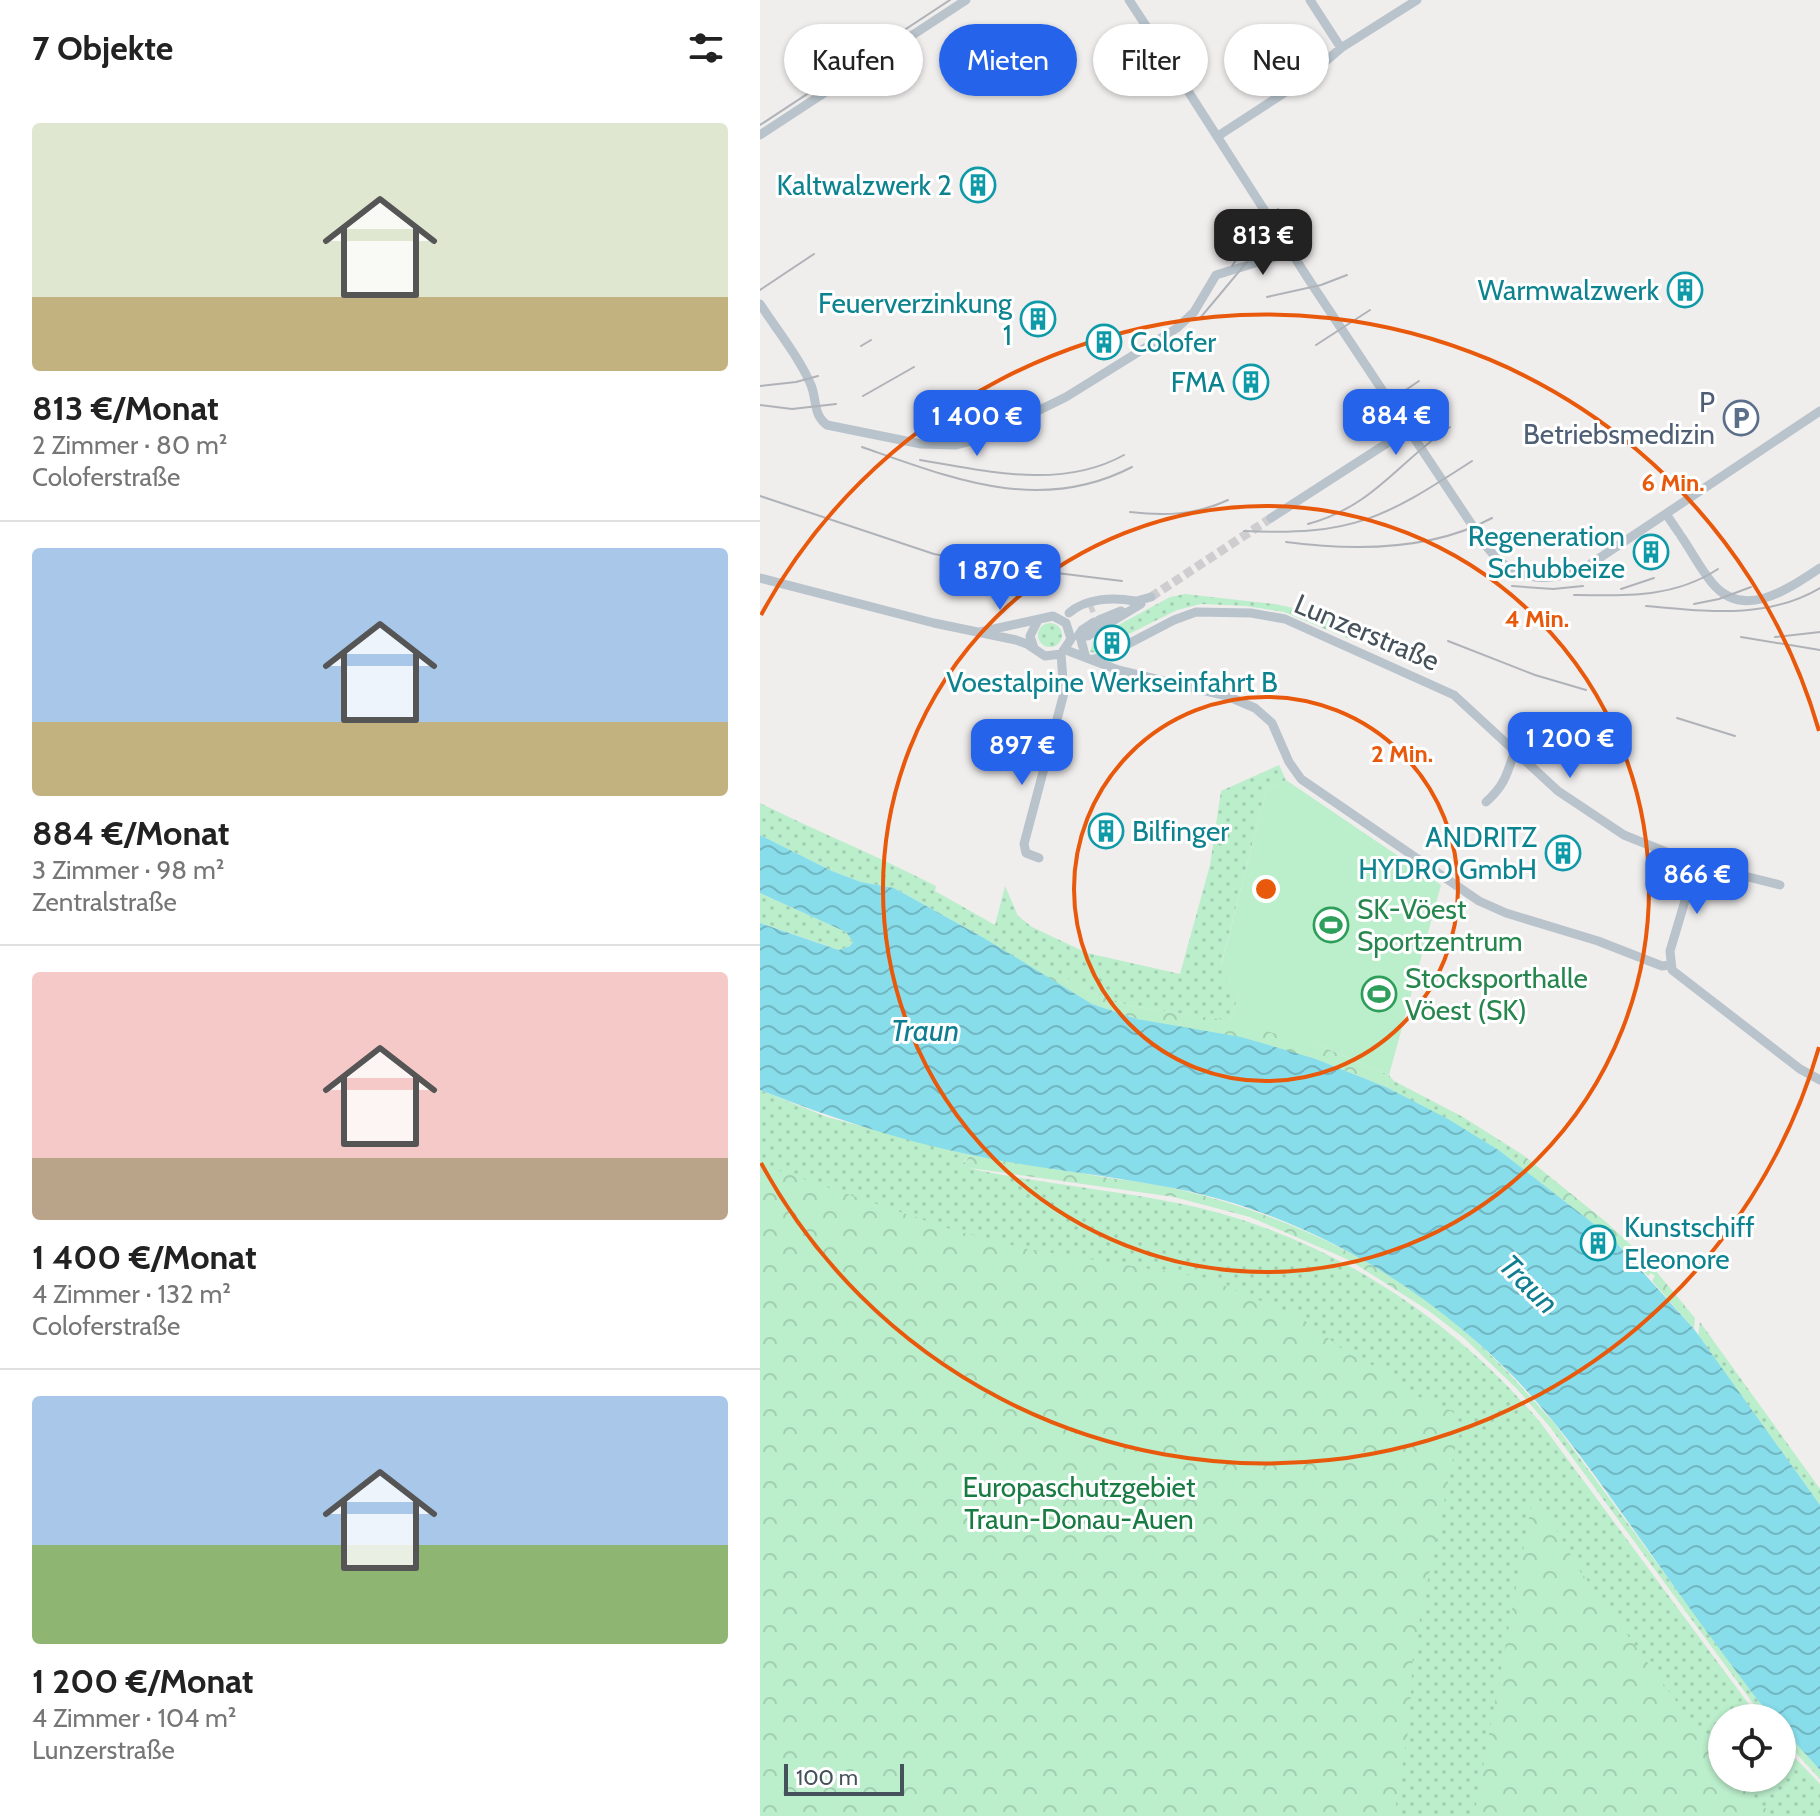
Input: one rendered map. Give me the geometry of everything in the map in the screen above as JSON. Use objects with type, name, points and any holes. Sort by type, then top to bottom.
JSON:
[{"type":"street","points":[[760,135],[966,0]]},
{"type":"street","points":[[1129,0],[1487,548],[1503,565],[1520,574],[1552,578],[1575,572],[1820,411]]},
{"type":"street","points":[[1310,0],[1341,48]]},
{"type":"street","points":[[1218,136],[1304,80],[1341,48],[1417,0]]},
{"type":"street","points":[[760,304],[808,379],[817,413],[827,425],[921,444],[956,445],[980,439],[1054,403],[1177,328],[1194,312],[1216,275],[1278,256],[1290,248]]},
{"type":"street","points":[[1271,518],[1409,429]]},
{"type":"street","points":[[1666,514],[1712,583],[1722,593],[1743,601],[1770,598],[1820,568]]},
{"type":"street","points":[[760,578],[934,623],[1016,640],[1050,657],[1064,680]]},
{"type":"street","points":[[1069,613],[1078,606],[1104,599],[1138,602]]},
{"type":"street","points":[[980,632],[1048,616],[1058,617],[1092,608],[1138,602]]},
{"type":"street","points":[[1039,858],[1026,853],[1024,844],[1074,650],[1082,630],[1138,602]]},
{"type":"street","points":[[1074,650],[1088,636],[1138,602]]},
{"type":"street","name":"Lunzerstraße","points":[[1050,657],[1074,650],[1107,655],[1196,612],[1229,611],[1280,618],[1447,691],[1466,703],[1558,791],[1600,821],[1650,848],[1696,864],[1780,885]]},
{"type":"street","points":[[1058,617],[1066,623],[1074,650],[1118,670],[1227,696],[1255,708],[1272,723],[1289,762],[1301,779],[1489,907],[1616,947],[1662,966],[1670,965]]},
{"type":"street","points":[[1034,648],[1031,630],[1038,620]]},
{"type":"street","points":[[1486,802],[1506,780],[1515,750]]},
{"type":"street","points":[[1696,864],[1670,951],[1670,965],[1683,981],[1800,1069],[1820,1080]]},
{"type":"green space","points":[[1185,594],[1275,604],[1357,622],[1352,640],[1284,612],[1201,604],[1177,610],[1105,646],[1105,650],[1090,652],[1100,635],[1170,597]]},
{"type":"green space","points":[[1050,623],[1059,626],[1062,635],[1059,644],[1050,647],[1041,644],[1038,635],[1041,626]]},
{"type":"green space","points":[[1279,765],[1286,780],[1266,791],[1221,965],[1230,969],[1240,992],[1230,1021],[1131,1006],[1097,994],[1044,967],[1041,974],[894,888],[861,882],[832,871],[760,835],[760,803],[936,886],[935,891],[995,925],[1005,886],[1018,916],[1032,927],[1087,953],[1180,974],[1210,865],[1221,791]]},
{"type":"green space","name":"SK-Vöest Sportzentrum","points":[[1286,780],[1441,885],[1389,1075],[1323,1047],[1230,1021],[1240,992],[1224,987],[1230,969],[1221,966],[1266,791]]},
{"type":"green space","points":[[760,893],[846,932],[853,942],[840,950],[760,923]]},
{"type":"green space","points":[[1044,966],[1097,994],[1131,1006],[1239,1022],[1323,1047],[1389,1075],[1386,1087],[1316,1059],[1137,1019],[1092,1004],[1041,974]]},
{"type":"green space","points":[[1389,1075],[1394,1081],[1463,1117],[1523,1155],[1511,1160],[1386,1087]]},
{"type":"green space","name":"Europaschutzgebiet Traun-Donau-Auen","points":[[760,1090],[827,1117],[970,1155],[961,1165],[977,1170],[1156,1199],[1234,1217],[1284,1235],[1379,1283],[1465,1346],[1540,1422],[1749,1704],[1708,1704],[1708,1792],[1796,1792],[1796,1759],[1820,1784],[1820,1816],[760,1816]]},
{"type":"green space","points":[[970,1155],[1163,1186],[1262,1214],[1301,1229],[1376,1267],[1445,1315],[1477,1342],[1464,1338],[1429,1311],[1349,1260],[1250,1217],[1174,1197],[956,1166],[965,1162]]},
{"type":"green space","points":[[1523,1155],[1645,1258],[1695,1318],[1694,1329],[1652,1281],[1655,1276],[1651,1273],[1648,1276],[1612,1238],[1511,1160]]},
{"type":"green space","name":"Europaschutzgebiet Traun-Donau-Auen","points":[[760,1164],[953,1230],[1027,1249],[1206,1278],[1300,1317],[1349,1354],[1389,1373],[1414,1395],[1452,1411],[1462,1427],[1413,1652],[1409,1726],[1394,1816],[760,1816]]},
{"type":"green space","points":[[1700,1322],[1820,1489],[1820,1505],[1698,1336]]},
{"type":"green space","points":[[1464,1338],[1477,1342],[1554,1423],[1761,1704],[1754,1704],[1550,1427],[1517,1389]]},
{"type":"green space","points":[[1534,1491],[1580,1571],[1708,1744],[1708,1792],[1749,1792],[1773,1816],[1474,1816]]},
{"type":"green space","points":[[1796,1743],[1820,1770],[1820,1779],[1796,1753]]},
{"type":"water","name":"Traun","points":[[760,835],[832,871],[861,882],[894,888],[1092,1004],[1137,1019],[1241,1037],[1316,1059],[1386,1087],[1448,1119],[1500,1151],[1612,1238],[1694,1329],[1820,1505],[1820,1770],[1796,1743],[1796,1704],[1761,1704],[1594,1475],[1523,1386],[1468,1334],[1393,1278],[1311,1233],[1224,1200],[1152,1184],[944,1149],[864,1127],[760,1090],[760,923],[839,950],[853,942],[846,932],[760,893]]},
{"type":"tunnel","points":[[1151,597],[1271,518]]},
{"type":"tunnel","points":[[1089,609],[1094,607]]},
{"type":"railway","points":[[760,125],[950,0]]},
{"type":"railway","points":[[1232,266],[1254,233],[1278,209]]},
{"type":"railway","points":[[1201,317],[1257,250],[1306,213]]},
{"type":"railway","points":[[760,290],[814,254]]},
{"type":"railway","points":[[1267,297],[1321,285],[1347,275]]},
{"type":"railway","points":[[1316,345],[1370,310]]},
{"type":"railway","points":[[861,346],[871,340]]},
{"type":"railway","points":[[863,396],[914,367]]},
{"type":"railway","points":[[760,386],[818,376]]},
{"type":"railway","points":[[1364,418],[1419,381]]},
{"type":"railway","points":[[760,405],[792,409],[836,404]]},
{"type":"railway","points":[[1308,524],[1331,516],[1368,495],[1450,427]]},
{"type":"railway","points":[[862,447],[962,480],[1030,490],[1064,488],[1098,481],[1132,467]]},
{"type":"railway","points":[[920,460],[997,472],[1049,475],[1100,466],[1124,455]]},
{"type":"railway","points":[[1244,531],[1313,530],[1365,520],[1414,497],[1472,461]]},
{"type":"railway","points":[[760,496],[934,554],[1000,566],[1122,581]]},
{"type":"railway","points":[[1130,512],[1180,513],[1204,509],[1228,500]]},
{"type":"railway","points":[[1286,542],[1338,547],[1392,546],[1444,537],[1492,518]]},
{"type":"railway","points":[[1574,595],[1630,595],[1667,590],[1718,569]]},
{"type":"railway","points":[[1621,589],[1654,578]]},
{"type":"railway","points":[[1512,586],[1553,589],[1583,586]]},
{"type":"railway","points":[[1694,604],[1751,587]]},
{"type":"railway","points":[[1646,606],[1713,611],[1757,609],[1778,605],[1820,588]]},
{"type":"railway","points":[[1775,637],[1820,632]]},
{"type":"railway","points":[[1741,637],[1820,650]]},
{"type":"railway","points":[[1448,641],[1535,675],[1586,690]]},
{"type":"railway","points":[[1677,718],[1735,736]]},
{"type":"place","name":"Kaltwalzwerk 2","points":[[978,185]]},
{"type":"place","name":"Warmwalzwerk","points":[[1685,290]]},
{"type":"place","name":"Feuerverzinkung 1","points":[[1038,319]]},
{"type":"place","name":"Colofer","points":[[1104,342]]},
{"type":"place","name":"FMA","points":[[1251,382]]},
{"type":"place","name":"P Betriebsmedizin","points":[[1741,418]]},
{"type":"place","name":"Regeneration Schubbeize","points":[[1651,552]]},
{"type":"place","name":"Voestalpine Werkseinfahrt B","points":[[1112,643]]},
{"type":"place","name":"Bilfinger","points":[[1106,831]]},
{"type":"place","name":"ANDRITZ HYDRO GmbH","points":[[1563,853]]},
{"type":"place","name":"SK-Vöest Sportzentrum","points":[[1331,925]]},
{"type":"place","name":"Stocksporthalle Vöest (SK)","points":[[1379,994]]},
{"type":"place","name":"Kunstschiff Eleonore","points":[[1598,1243]]}]
